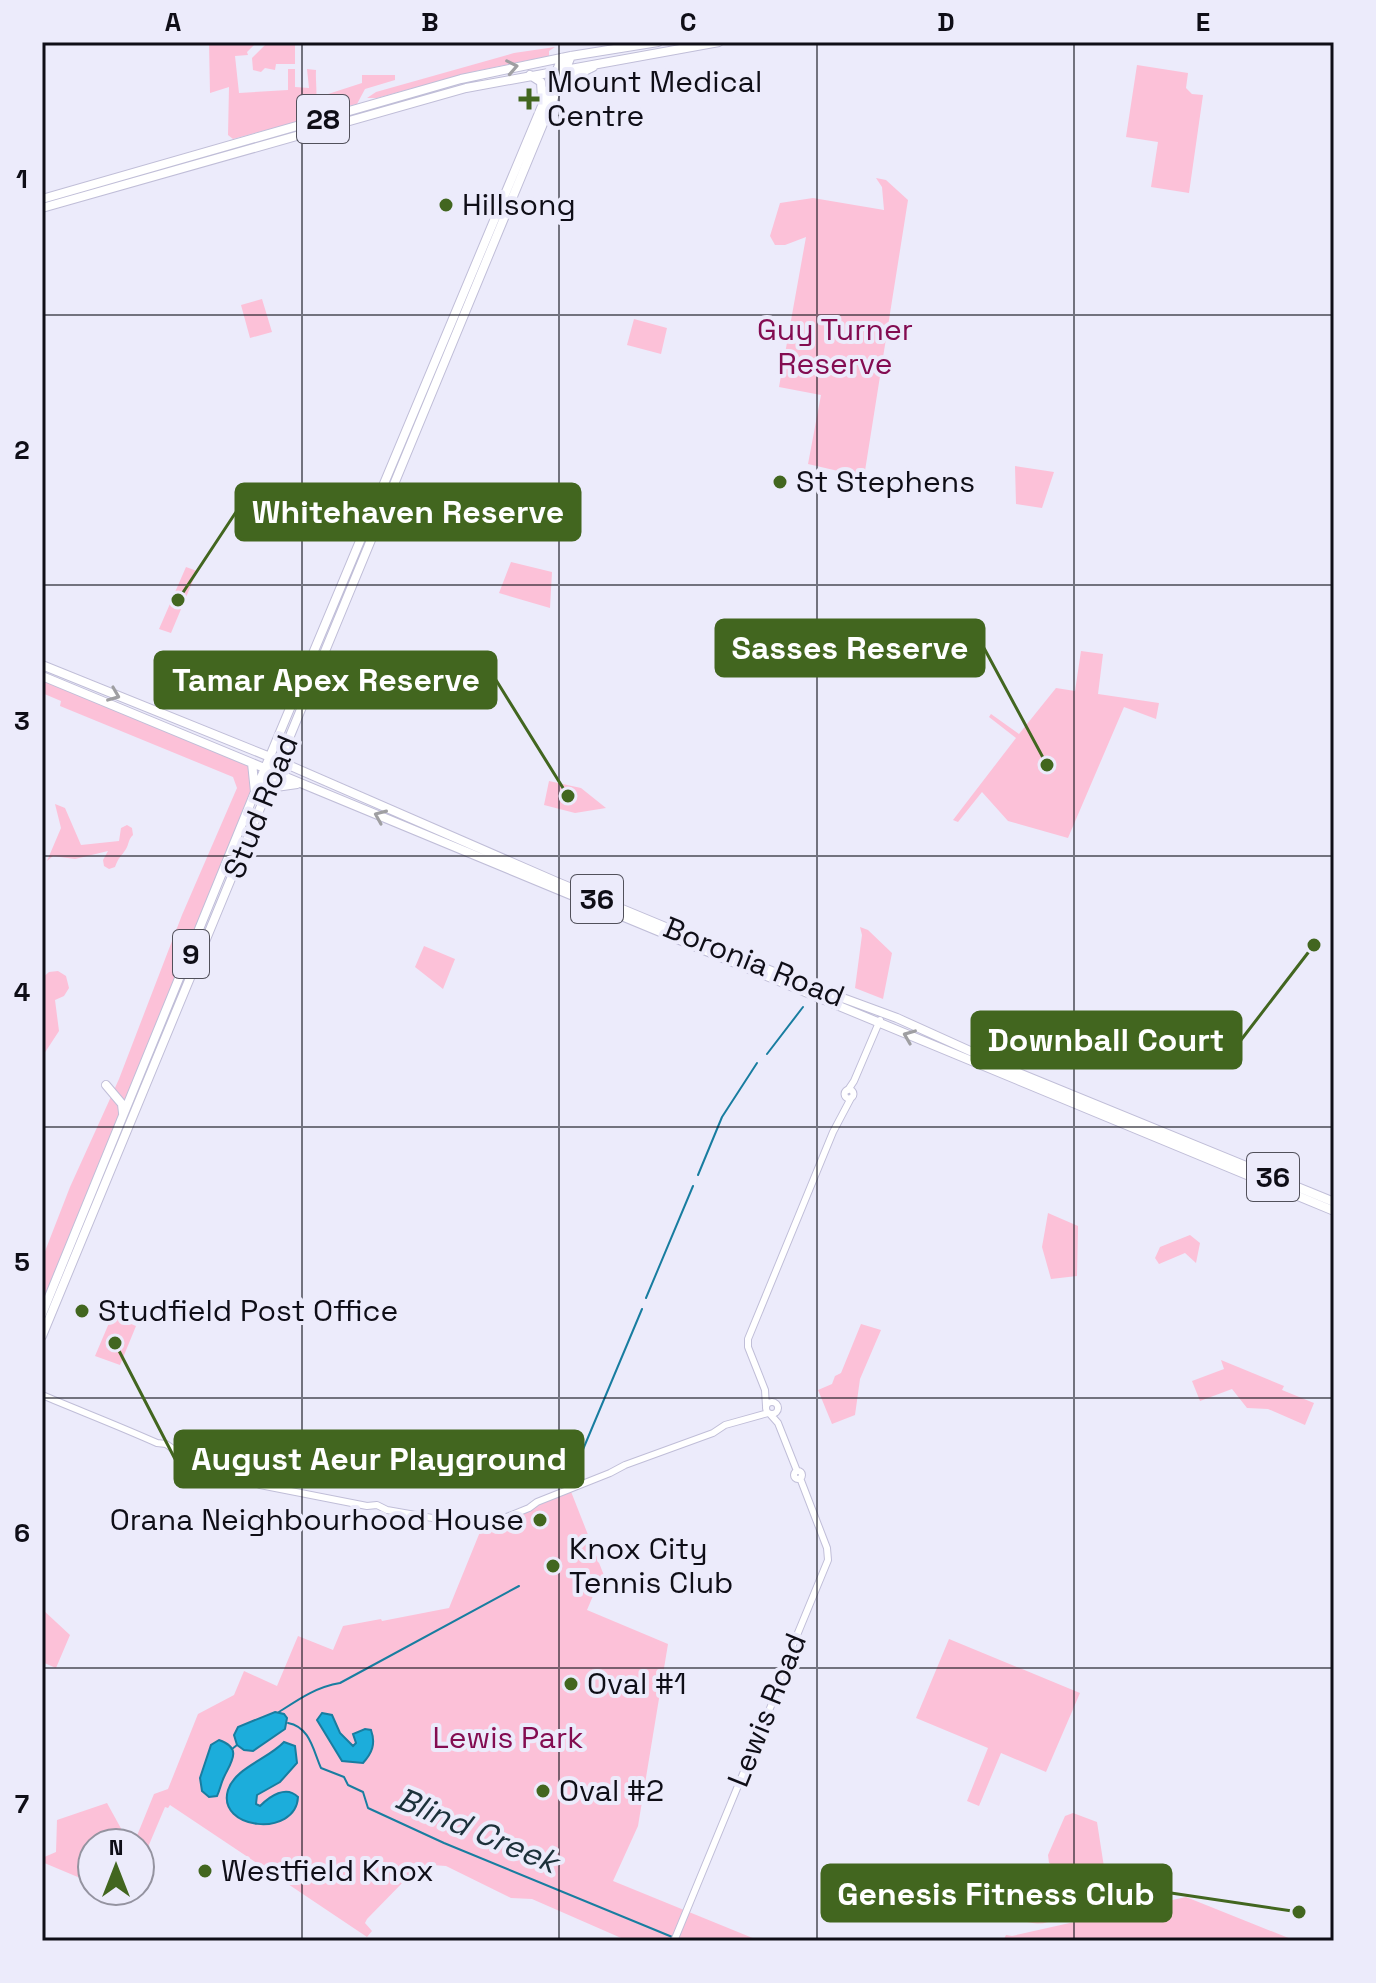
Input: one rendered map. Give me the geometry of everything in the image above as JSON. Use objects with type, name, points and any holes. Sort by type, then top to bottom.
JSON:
[{"type":"main road","name":"28","points":[[322,124],[461,79],[658,42]]},
{"type":"main road","name":"28","points":[[42,199],[322,124],[491,83],[719,42]]},
{"type":"main road","name":"Stud Road","points":[[42,1336],[276,773],[529,136],[566,57]]},
{"type":"main road","points":[[561,82],[620,58]]},
{"type":"main road","name":"Stud Road","points":[[455,325],[512,201],[561,82],[562,69]]},
{"type":"main road","points":[[530,75],[543,85],[541,107]]},
{"type":"main road","points":[[461,79],[484,78],[491,83]]},
{"type":"main road","points":[[529,136],[541,129]]},
{"type":"main road","name":"28","points":[[42,208],[170,165]]},
{"type":"main road","points":[[493,224],[512,201]]},
{"type":"main road","name":"Stud Road","points":[[42,1314],[255,792],[446,348]]},
{"type":"main road","name":"Boronia Road","points":[[43,673],[270,757],[557,882],[764,968],[883,1013],[1021,1074],[1334,1202]]},
{"type":"main road","name":"Boronia Road","points":[[43,673],[265,769],[1334,1211]]},
{"type":"main road","points":[[252,763],[255,792]]},
{"type":"main road","points":[[269,788],[279,784],[302,784]]},
{"type":"main road","points":[[106,1085],[122,1104],[123,1118]]},
{"type":"street","points":[[768,1410],[765,1390],[748,1339],[883,1013]]},
{"type":"street","points":[[42,1395],[260,1485],[482,1527],[493,1525],[537,1502],[625,1465],[768,1410],[778,1410],[765,1390]]},
{"type":"street","points":[[768,1410],[775,1402]]},
{"type":"street","name":"Lewis Road","points":[[674,1941],[828,1560],[827,1548],[778,1423],[768,1410]]},
{"type":"street","name":"Lewis Road","points":[[778,1410],[778,1423]]},
{"type":"green space","points":[[209,42],[257,42],[247,52],[248,55],[235,56],[239,93],[288,90],[288,69],[295,69],[295,87],[309,88],[307,69],[316,70],[316,103],[311,114],[307,119],[233,139],[228,135],[229,87],[210,93]]},
{"type":"green space","points":[[268,42],[295,42],[295,64],[276,64],[275,70],[265,68],[261,72],[253,70],[252,58]]},
{"type":"green space","points":[[555,47],[549,51],[549,56],[367,98],[376,92],[514,53]]},
{"type":"green space","points":[[1137,65],[1188,73],[1186,88],[1192,94],[1203,95],[1189,193],[1151,187],[1158,142],[1126,137]]},
{"type":"green space","points":[[362,75],[395,75],[395,80],[365,89],[357,104],[325,109],[325,95],[362,83]]},
{"type":"green space","name":"Guy Turner Reserve","points":[[876,178],[886,180],[908,200],[864,477],[808,464],[821,395],[779,387],[806,237],[785,245],[775,245],[770,236],[780,203],[813,198],[884,210],[882,187]]},
{"type":"green space","points":[[262,299],[272,332],[250,338],[241,305]]},
{"type":"green space","points":[[634,319],[667,328],[661,354],[627,345]]},
{"type":"green space","points":[[1015,466],[1054,472],[1042,508],[1016,504]]},
{"type":"green space","points":[[511,562],[552,572],[550,608],[499,593]]},
{"type":"green space","points":[[186,567],[197,571],[171,633],[159,629]]},
{"type":"green space","points":[[1081,651],[1103,654],[1098,694],[1159,703],[1156,719],[1124,707],[1068,838],[1008,821],[982,792],[958,822],[953,820],[1016,738],[989,717],[991,714],[1019,734],[1056,688],[1075,691]]},
{"type":"green space","points":[[42,679],[252,763],[255,792],[42,1313],[42,1259],[237,788],[233,777],[60,706],[61,701],[42,693]]},
{"type":"green space","points":[[549,781],[581,788],[606,808],[575,813],[544,805]]},
{"type":"green space","points":[[55,804],[65,808],[81,845],[119,841],[121,828],[127,825],[132,828],[133,835],[115,867],[109,869],[104,866],[103,860],[108,851],[75,859],[53,856],[47,861],[61,828]]},
{"type":"green space","points":[[860,927],[868,930],[892,953],[883,999],[855,988],[862,935]]},
{"type":"green space","points":[[424,946],[455,959],[443,989],[415,967]]},
{"type":"green space","points":[[58,971],[66,976],[69,988],[64,996],[55,1000],[59,1031],[42,1057],[42,978],[49,972]]},
{"type":"green space","points":[[1048,1213],[1078,1226],[1077,1276],[1051,1279],[1042,1247]]},
{"type":"green space","points":[[1190,1235],[1200,1243],[1196,1263],[1185,1253],[1159,1264],[1155,1258],[1160,1247]]},
{"type":"green space","points":[[112,1316],[136,1326],[120,1365],[95,1356]]},
{"type":"green space","points":[[861,1324],[881,1330],[860,1379],[855,1415],[832,1424],[818,1390],[832,1384],[835,1376],[841,1373]]},
{"type":"green space","points":[[1221,1360],[1284,1386],[1282,1390],[1314,1403],[1305,1425],[1268,1409],[1247,1408],[1232,1389],[1200,1401],[1192,1381],[1224,1369]]},
{"type":"green space","name":"Lewis Park","points":[[570,1489],[605,1578],[598,1584],[587,1610],[668,1644],[638,1826],[613,1881],[760,1941],[628,1941],[532,1899],[511,1898],[446,1866],[432,1865],[409,1876],[367,1919],[365,1923],[372,1931],[367,1937],[170,1805],[165,1807],[156,1828],[141,1827],[154,1794],[168,1789],[198,1714],[234,1695],[244,1671],[277,1686],[298,1636],[333,1650],[343,1626],[449,1608],[482,1527]]},
{"type":"green space","points":[[42,1609],[70,1635],[56,1668],[42,1662]]},
{"type":"green space","points":[[949,1639],[1080,1693],[1046,1772],[1001,1753],[979,1806],[967,1801],[988,1748],[916,1718]]},
{"type":"green space","points":[[107,1803],[120,1827],[76,1827],[76,1876],[42,1862],[42,1858],[56,1852],[57,1820]]},
{"type":"green space","points":[[1073,1813],[1097,1822],[1104,1867],[1103,1874],[1097,1877],[1076,1876],[1049,1863],[1048,1855],[1065,1816]]},
{"type":"green space","points":[[1032,1887],[1074,1904],[1065,1914],[1053,1920],[1027,1922],[1022,1913]]},
{"type":"green space","points":[[1186,1897],[1296,1941],[1003,1941],[1006,1935]]},
{"type":"water","points":[[275,1712],[287,1718],[285,1729],[253,1751],[237,1745],[234,1735],[238,1727]]},
{"type":"water","points":[[322,1713],[332,1715],[340,1733],[353,1746],[356,1743],[353,1734],[371,1730],[372,1748],[363,1763],[342,1761],[317,1720]]},
{"type":"water","points":[[219,1740],[231,1747],[233,1756],[217,1796],[209,1797],[202,1791],[200,1778],[211,1745]]},
{"type":"water","points":[[284,1742],[295,1746],[297,1763],[280,1782],[257,1795],[256,1804],[260,1806],[273,1796],[288,1792],[298,1797],[294,1810],[285,1819],[272,1823],[244,1821],[234,1814],[227,1803],[232,1782]]},
{"type":"waterway","points":[[767,1054],[803,1007]]},
{"type":"waterway","points":[[698,1175],[722,1117],[757,1063]]},
{"type":"waterway","points":[[646,1298],[693,1186]]},
{"type":"waterway","points":[[571,1478],[642,1309]]},
{"type":"waterway","points":[[279,1712],[315,1691],[340,1683],[519,1586]]},
{"type":"waterway","name":"Blind Creek","points":[[288,1723],[306,1734],[321,1768],[344,1777],[348,1785],[363,1792],[368,1808],[444,1843],[682,1941]]},
{"type":"waterway","name":"Blind Creek","points":[[232,1749],[237,1745]]},
{"type":"place","name":"Mount Medical Centre","points":[[529,99]]},
{"type":"place","name":"Hillsong","points":[[446,205]]},
{"type":"place","name":"St Stephens","points":[[780,482]]},
{"type":"place","name":"Whitehaven Reserve","points":[[178,600]]},
{"type":"place","name":"Sasses Reserve","points":[[1047,765]]},
{"type":"place","name":"Tamar Apex Reserve","points":[[568,796]]},
{"type":"place","name":"Downball Court","points":[[1314,945]]},
{"type":"place","name":"Studfield Post Office","points":[[82,1311]]},
{"type":"place","name":"August Aeur Playground","points":[[115,1343]]},
{"type":"place","name":"Orana Neighbourhood House","points":[[540,1520]]},
{"type":"place","name":"Knox City Tennis Club","points":[[553,1566]]},
{"type":"place","name":"Oval #1","points":[[571,1684]]},
{"type":"place","name":"Oval #2","points":[[543,1791]]},
{"type":"place","name":"Westfield Knox","points":[[205,1871]]},
{"type":"place","name":"Genesis Fitness Club","points":[[1299,1912]]}]
